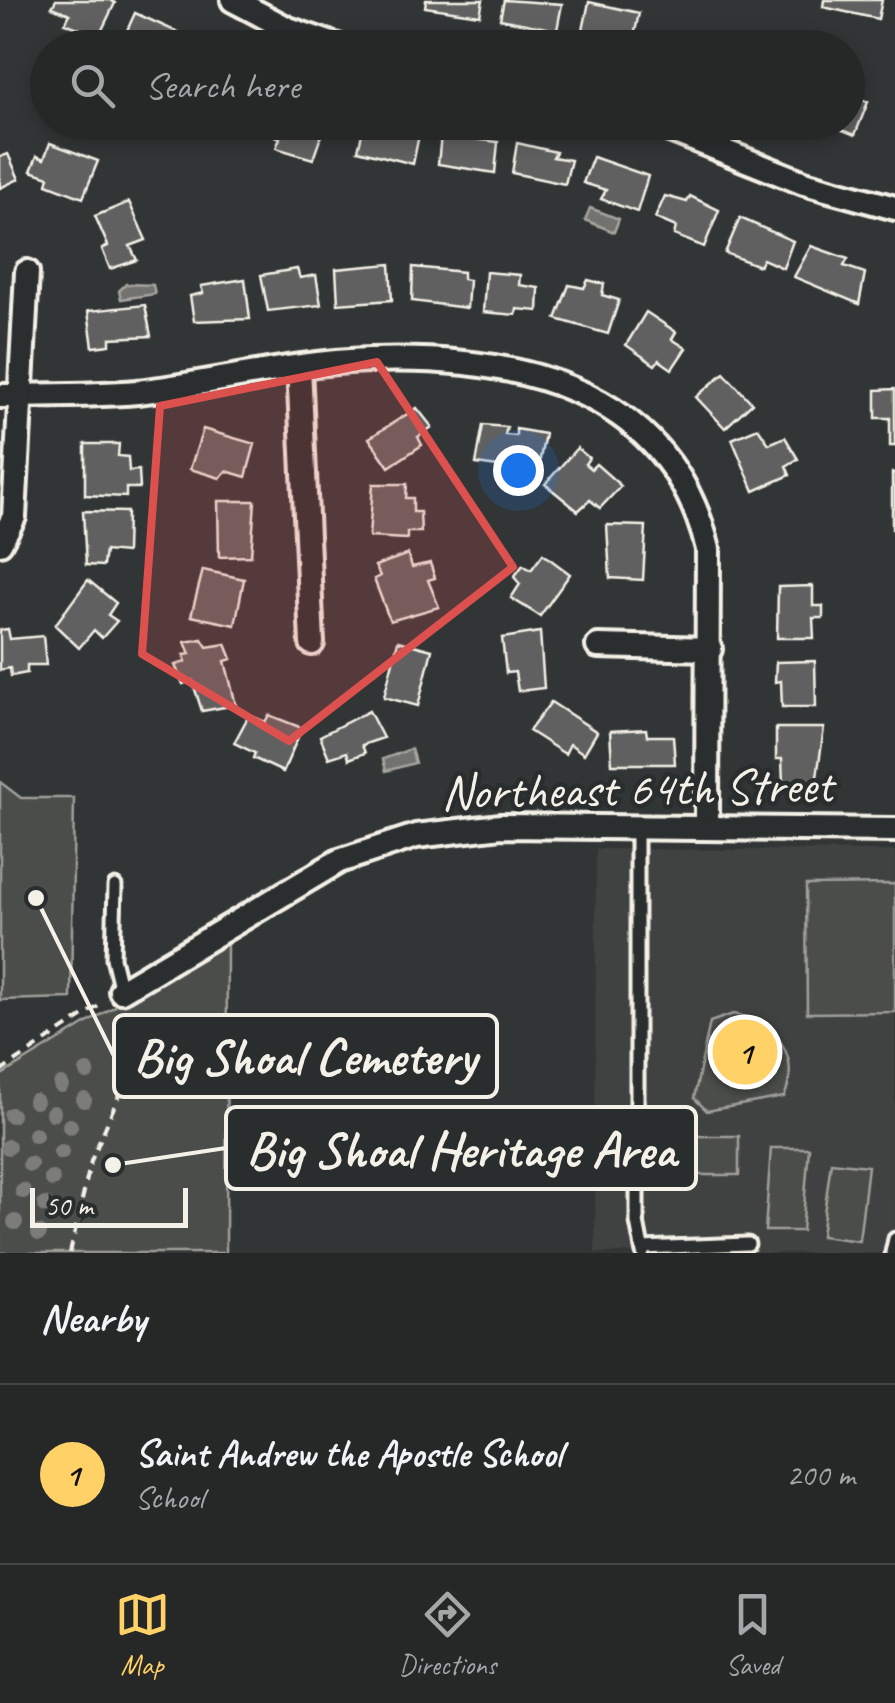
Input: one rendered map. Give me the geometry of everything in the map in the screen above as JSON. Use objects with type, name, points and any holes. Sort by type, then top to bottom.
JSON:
[{"type":"street","points":[[234,0],[294,30]]},
{"type":"street","points":[[695,140],[804,183],[895,208]]},
{"type":"street","points":[[0,543],[14,517],[11,396],[27,272]]},
{"type":"street","points":[[11,396],[136,392],[369,360],[462,364],[524,376],[586,394],[614,408],[658,446],[696,507],[708,549],[707,828]]},
{"type":"street","points":[[299,367],[312,643]]},
{"type":"street","points":[[598,646],[710,649]]},
{"type":"street","name":"Northeast 64th Street","points":[[120,991],[339,861],[416,836],[500,826],[895,830]]},
{"type":"lane","points":[[637,828],[637,1222],[642,1250],[748,1244]]},
{"type":"lane","points":[[116,886],[113,958],[120,991]]},
{"type":"lane","points":[[892,1253],[895,1239]]},
{"type":"path","points":[[0,1072],[120,991],[130,1034],[128,1074],[91,1161],[70,1253]]},
{"type":"highlighted area","points":[[377,362],[513,567],[289,741],[142,654],[160,406]]},
{"type":"shaded area","points":[[590,208],[619,219],[614,232],[585,220]]},
{"type":"shaded area","points":[[126,284],[153,285],[155,294],[121,299],[119,291]]},
{"type":"shaded area","points":[[411,749],[415,763],[386,771],[383,759]]},
{"type":"shaded area","points":[[0,782],[21,798],[74,798],[71,998],[0,1000]]},
{"type":"shaded area","points":[[596,849],[895,851],[895,1253],[595,1253]]},
{"type":"shaded area","points":[[895,884],[895,1012],[807,1013],[806,885]]},
{"type":"shaded area","points":[[227,938],[226,1253],[0,1253],[0,1076]]},
{"type":"shaded area","points":[[733,1014],[761,1024],[781,1042],[787,1054],[789,1082],[784,1097],[707,1111],[694,1098],[710,1022]]},
{"type":"shaded area","points":[[672,1136],[739,1136],[739,1175],[673,1175]]},
{"type":"shaded area","points":[[771,1148],[809,1148],[802,1231],[765,1231]]},
{"type":"shaded area","points":[[831,1162],[868,1166],[859,1241],[821,1236]]},
{"type":"building","points":[[56,0],[115,3],[102,30],[83,30],[65,23],[70,14],[52,7]]},
{"type":"building","points":[[426,0],[483,0],[480,15],[425,7]]},
{"type":"building","points":[[504,0],[562,4],[557,30],[500,19]]},
{"type":"building","points":[[824,0],[882,0],[878,19],[823,7]]},
{"type":"building","points":[[589,2],[639,13],[635,30],[583,30]]},
{"type":"building","points":[[135,13],[173,30],[127,30]]},
{"type":"building","points":[[279,140],[320,140],[313,159],[276,148]]},
{"type":"building","points":[[360,140],[418,140],[413,164],[358,150]]},
{"type":"building","points":[[440,140],[498,142],[495,173],[438,164]]},
{"type":"building","points":[[50,143],[98,161],[83,198],[47,184],[49,177],[31,171],[37,156],[44,159]]},
{"type":"building","points":[[517,143],[556,152],[553,157],[571,160],[565,184],[512,173]]},
{"type":"building","points":[[8,154],[19,179],[0,188],[0,157]]},
{"type":"building","points":[[593,157],[648,176],[637,212],[601,199],[606,190],[583,183]]},
{"type":"building","points":[[665,196],[687,202],[690,196],[719,210],[704,247],[674,235],[676,227],[655,218]]},
{"type":"building","points":[[129,202],[146,240],[130,246],[137,260],[110,269],[102,249],[108,246],[95,216]]},
{"type":"building","points":[[740,218],[793,241],[783,268],[763,259],[759,266],[725,253]]},
{"type":"building","points":[[811,246],[848,259],[844,266],[865,273],[859,304],[794,277]]},
{"type":"building","points":[[390,264],[392,300],[338,304],[336,269]]},
{"type":"building","points":[[413,267],[463,272],[463,279],[469,280],[467,308],[412,301]]},
{"type":"building","points":[[297,269],[300,278],[316,275],[321,305],[268,311],[261,275]]},
{"type":"building","points":[[486,272],[520,275],[519,285],[539,288],[538,311],[517,309],[516,315],[483,312]]},
{"type":"building","points":[[245,279],[250,319],[194,321],[190,296],[203,293],[201,286]]},
{"type":"building","points":[[588,280],[604,284],[602,295],[619,300],[608,334],[556,319],[569,285],[584,288]]},
{"type":"building","points":[[145,305],[151,336],[110,338],[110,345],[93,347],[88,311]]},
{"type":"building","points":[[646,312],[676,332],[672,339],[686,348],[672,369],[659,360],[655,365],[626,345]]},
{"type":"building","points":[[724,373],[752,403],[725,428],[696,397]]},
{"type":"building","points":[[895,389],[895,446],[890,446],[890,418],[876,418],[876,390]]},
{"type":"building","points":[[417,408],[432,427],[418,437],[422,445],[389,467],[369,438]]},
{"type":"building","points":[[483,425],[507,427],[505,435],[516,436],[516,429],[545,434],[537,474],[516,471],[508,487],[497,478],[498,467],[476,464]]},
{"type":"building","points":[[758,428],[769,444],[785,437],[798,459],[786,466],[790,475],[754,491],[732,439]]},
{"type":"building","points":[[203,429],[255,444],[246,477],[226,471],[220,478],[190,469]]},
{"type":"building","points":[[85,444],[119,444],[118,456],[128,457],[129,471],[139,470],[140,488],[126,488],[126,497],[85,495]]},
{"type":"building","points":[[577,448],[589,458],[585,464],[591,469],[596,464],[621,486],[600,508],[590,500],[578,511],[545,484]]},
{"type":"building","points":[[895,473],[895,529],[892,529]]},
{"type":"building","points":[[373,484],[407,484],[406,498],[413,498],[413,512],[420,512],[421,532],[407,532],[407,539],[369,537]]},
{"type":"building","points":[[218,501],[255,501],[251,556],[219,557]]},
{"type":"building","points":[[83,511],[127,512],[126,553],[105,551],[103,566],[86,565]]},
{"type":"building","points":[[607,525],[646,526],[643,580],[610,578]]},
{"type":"building","points":[[408,554],[412,567],[430,563],[435,578],[428,580],[439,607],[390,621],[374,579],[380,576],[375,566]]},
{"type":"building","points":[[543,554],[570,574],[540,616],[511,598],[520,584],[514,577],[523,565],[531,570]]},
{"type":"building","points":[[203,570],[244,579],[235,625],[191,616]]},
{"type":"building","points":[[88,580],[116,603],[108,615],[117,621],[102,638],[94,630],[79,648],[55,625]]},
{"type":"building","points":[[813,586],[813,606],[823,606],[823,618],[813,618],[814,638],[777,638],[778,587]]},
{"type":"building","points":[[8,629],[10,639],[43,636],[46,665],[27,665],[27,673],[11,676],[10,668],[0,670],[0,630]]},
{"type":"building","points":[[540,632],[544,688],[518,691],[515,672],[506,673],[502,638]]},
{"type":"building","points":[[202,639],[207,647],[226,644],[232,659],[225,661],[236,705],[202,711],[192,680],[183,684],[175,665],[186,662],[184,655],[190,654],[185,642]]},
{"type":"building","points":[[398,641],[432,650],[418,706],[384,697]]},
{"type":"building","points":[[815,661],[816,707],[782,707],[781,681],[775,682],[776,662]]},
{"type":"building","points":[[551,702],[597,732],[584,754],[570,744],[565,754],[529,731]]},
{"type":"building","points":[[369,711],[383,738],[362,745],[365,753],[349,759],[347,752],[329,758],[320,736]]},
{"type":"building","points":[[249,715],[265,722],[269,715],[302,728],[283,772],[253,758],[255,753],[234,743]]},
{"type":"building","points":[[776,728],[824,728],[816,784],[783,784],[782,759],[776,759]]},
{"type":"building","points":[[646,729],[647,736],[673,736],[675,764],[612,764],[610,731]]},
{"type":"place","name":"Big Shoal Cemetery","points":[[36,898]]},
{"type":"place","name":"Saint Andrew the Apostle School","points":[[745,1052]]},
{"type":"place","name":"Big Shoal Heritage Area","points":[[113,1165]]}]
